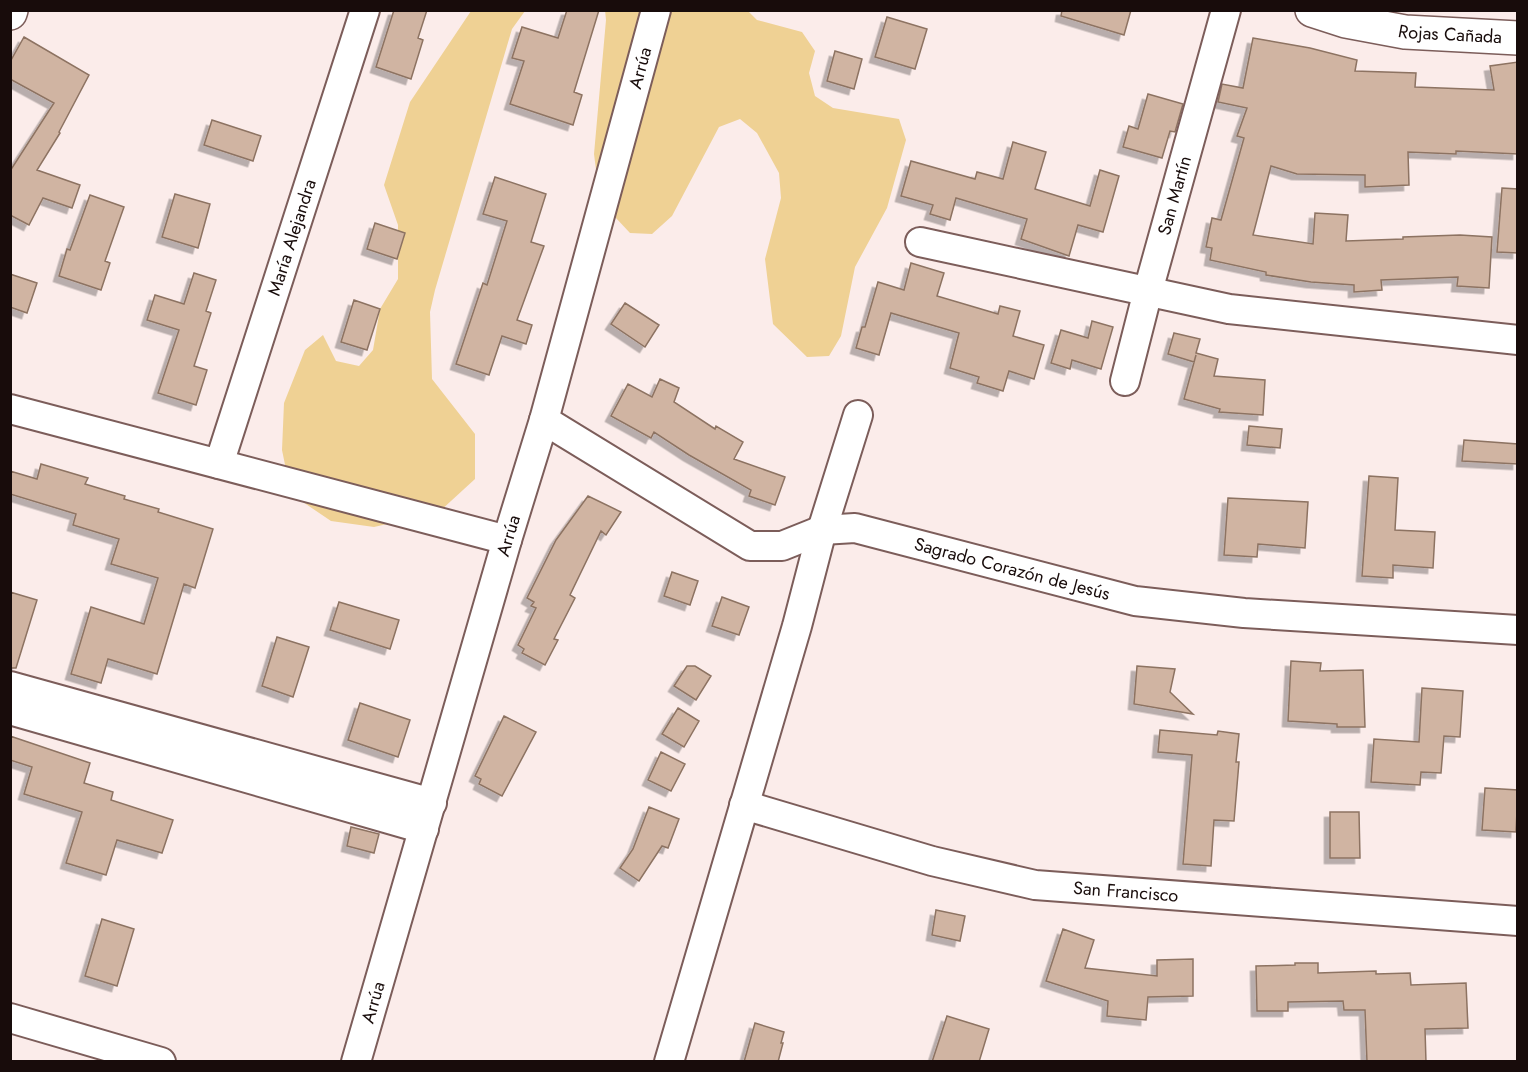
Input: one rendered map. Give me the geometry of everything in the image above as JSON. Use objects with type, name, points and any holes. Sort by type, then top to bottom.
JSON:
[{"type":"main road","name":"Rojas Cañada","points":[[1312,10],[1346,21],[1405,32],[1518,38]]},
{"type":"street","name":"María Alejandra","points":[[219,464],[365,10]]},
{"type":"street","name":"Arrúa","points":[[356,1062],[544,420],[656,10]]},
{"type":"street","name":"San Martín","points":[[1125,381],[1226,10]]},
{"type":"street","points":[[920,242],[1229,309],[1518,340]]},
{"type":"street","points":[[10,409],[507,540]]},
{"type":"street","points":[[669,1062],[794,637],[822,530],[858,416]]},
{"type":"street","name":"Sagrado Corazón de Jesús","points":[[544,420],[750,546],[782,546],[822,530],[855,528],[1135,602],[1244,613],[1518,630]]},
{"type":"street","points":[[10,686],[428,816]]},
{"type":"street","points":[[10,710],[428,816]]},
{"type":"street","name":"San Francisco","points":[[744,805],[932,861],[1035,885],[1518,921]]},
{"type":"street","points":[[10,1018],[161,1062]]},
{"type":"shaded area","points":[[605,10],[748,11],[757,20],[802,32],[815,51],[809,73],[815,96],[833,108],[899,119],[906,140],[887,208],[855,267],[841,336],[829,356],[807,357],[773,324],[765,259],[781,198],[779,173],[757,133],[740,119],[719,127],[672,216],[652,234],[630,233],[600,201],[594,154]]},
{"type":"shaded area","points":[[471,11],[525,11],[512,29],[430,312],[432,379],[475,434],[475,479],[439,512],[374,527],[331,521],[291,494],[282,450],[284,403],[305,350],[323,335],[336,361],[359,366],[373,350],[380,309],[398,279],[398,225],[384,185],[410,102]]},
{"type":"building","points":[[394,10],[427,10],[418,38],[423,40],[411,79],[376,67]]},
{"type":"building","points":[[567,10],[599,10],[574,92],[582,95],[573,125],[510,104],[524,61],[512,58],[522,27],[558,38]]},
{"type":"building","points":[[1062,10],[1131,10],[1124,35],[1061,16]]},
{"type":"building","points":[[887,17],[927,29],[915,69],[875,57]]},
{"type":"building","points":[[24,37],[89,75],[60,133],[37,170],[80,185],[72,208],[43,198],[29,225],[10,215],[10,171],[54,103],[10,79],[10,62]]},
{"type":"building","points":[[1253,38],[1310,48],[1357,60],[1355,71],[1416,73],[1415,87],[1494,90],[1490,66],[1518,62],[1518,154],[1456,151],[1456,154],[1408,152],[1409,185],[1365,187],[1365,175],[1297,174],[1271,166],[1253,235],[1313,244],[1315,213],[1348,215],[1346,241],[1460,235],[1492,237],[1489,288],[1457,286],[1458,277],[1381,280],[1382,290],[1354,292],[1354,285],[1311,282],[1266,275],[1266,272],[1210,260],[1212,248],[1206,247],[1212,218],[1221,220],[1244,138],[1237,136],[1247,108],[1218,102],[1222,84],[1243,88]]},
{"type":"building","points":[[835,51],[862,59],[854,89],[827,81]]},
{"type":"building","points":[[1148,94],[1183,104],[1175,132],[1170,131],[1162,158],[1123,147],[1129,126],[1138,129]]},
{"type":"building","points":[[212,120],[261,136],[253,161],[204,145]]},
{"type":"building","points":[[1013,142],[1046,152],[1035,189],[1090,206],[1100,170],[1119,176],[1103,232],[1078,225],[1069,256],[1021,239],[1027,219],[956,198],[950,220],[930,214],[933,205],[901,196],[911,161],[975,179],[977,172],[1003,179]]},
{"type":"building","points":[[495,177],[546,194],[531,242],[544,246],[517,320],[532,325],[526,344],[502,336],[489,375],[456,364],[483,283],[487,285],[507,221],[483,214]]},
{"type":"building","points":[[1502,188],[1518,189],[1518,253],[1497,252]]},
{"type":"building","points":[[175,194],[210,204],[198,248],[162,237]]},
{"type":"building","points":[[90,195],[124,207],[105,261],[110,263],[101,290],[59,276],[67,249],[70,250]]},
{"type":"building","points":[[375,223],[405,233],[397,259],[367,249]]},
{"type":"building","points":[[911,263],[944,273],[937,296],[998,314],[1000,306],[1020,311],[1013,336],[1044,345],[1034,379],[1009,371],[1003,391],[977,383],[979,377],[950,368],[959,333],[891,313],[879,355],[856,348],[862,327],[865,327],[878,282],[904,290]]},
{"type":"building","points":[[194,273],[216,280],[206,311],[211,313],[194,366],[207,370],[196,405],[158,393],[179,330],[147,320],[155,295],[184,304]]},
{"type":"building","points":[[10,274],[37,283],[27,313],[10,307]]},
{"type":"building","points":[[354,300],[380,309],[367,350],[341,342]]},
{"type":"building","points":[[625,303],[659,325],[645,347],[611,324]]},
{"type":"building","points":[[1092,321],[1113,327],[1101,369],[1072,360],[1070,369],[1051,363],[1061,330],[1088,338]]},
{"type":"building","points":[[1174,333],[1200,339],[1196,353],[1218,359],[1214,376],[1265,380],[1263,415],[1219,412],[1220,409],[1184,399],[1196,355],[1194,362],[1168,354]]},
{"type":"building","points":[[660,379],[679,388],[674,402],[715,429],[716,426],[743,442],[734,459],[785,477],[775,505],[749,496],[751,490],[654,432],[651,438],[611,416],[628,384],[652,397]]},
{"type":"building","points":[[1249,426],[1282,429],[1280,448],[1247,445]]},
{"type":"building","points":[[1464,440],[1518,444],[1518,464],[1462,461]]},
{"type":"building","points":[[41,464],[88,478],[85,484],[159,509],[158,512],[213,529],[195,588],[184,584],[157,674],[108,659],[101,683],[71,674],[91,607],[144,624],[158,578],[111,564],[119,539],[73,525],[76,514],[10,494],[10,471],[37,479]]},
{"type":"building","points":[[1369,476],[1398,478],[1395,530],[1435,532],[1433,568],[1393,565],[1393,578],[1362,576]]},
{"type":"building","points":[[588,496],[621,512],[606,535],[601,531],[570,595],[575,598],[554,639],[558,640],[545,665],[522,653],[524,649],[518,645],[536,608],[531,606],[534,602],[527,598],[556,540]]},
{"type":"building","points":[[1228,498],[1308,502],[1305,548],[1258,544],[1257,557],[1224,555]]},
{"type":"building","points":[[672,572],[698,581],[690,605],[664,596]]},
{"type":"building","points":[[10,592],[37,600],[16,668],[10,668]]},
{"type":"building","points":[[722,597],[749,607],[739,635],[712,626]]},
{"type":"building","points":[[339,602],[399,620],[390,649],[330,630]]},
{"type":"building","points":[[277,637],[309,647],[293,697],[262,686]]},
{"type":"building","points":[[1291,661],[1321,663],[1320,671],[1363,670],[1365,727],[1337,727],[1337,724],[1288,721]]},
{"type":"building","points":[[687,666],[695,666],[711,676],[696,700],[674,686]]},
{"type":"building","points":[[1137,666],[1175,669],[1170,692],[1193,714],[1134,704]]},
{"type":"building","points":[[1422,688],[1463,691],[1460,737],[1444,736],[1441,773],[1421,772],[1420,785],[1371,782],[1374,739],[1419,742]]},
{"type":"building","points":[[360,703],[410,720],[398,757],[348,740]]},
{"type":"building","points":[[678,708],[699,721],[684,747],[662,734]]},
{"type":"building","points":[[504,716],[536,732],[502,796],[479,784],[481,779],[475,776]]},
{"type":"building","points":[[1160,730],[1217,735],[1218,731],[1239,734],[1234,821],[1214,820],[1211,866],[1183,864],[1192,755],[1158,752]]},
{"type":"building","points":[[10,736],[90,763],[84,783],[113,792],[111,800],[173,820],[162,853],[117,840],[106,875],[66,863],[82,812],[24,794],[32,767],[10,760]]},
{"type":"building","points":[[661,752],[685,764],[671,791],[648,780]]},
{"type":"building","points":[[1485,788],[1518,790],[1516,832],[1482,830]]},
{"type":"building","points":[[649,807],[679,819],[668,848],[662,846],[639,881],[620,868],[633,849]]},
{"type":"building","points":[[1330,812],[1359,812],[1360,858],[1330,858]]},
{"type":"building","points":[[351,827],[379,834],[374,853],[347,846]]},
{"type":"building","points":[[936,910],[965,916],[960,941],[932,935]]},
{"type":"building","points":[[102,919],[134,929],[117,986],[85,976]]},
{"type":"building","points":[[1063,929],[1094,940],[1085,968],[1157,976],[1157,960],[1193,959],[1193,996],[1148,997],[1146,1020],[1107,1016],[1108,1001],[1046,981]]},
{"type":"building","points":[[1295,963],[1318,963],[1318,973],[1376,971],[1376,974],[1410,973],[1411,985],[1466,983],[1468,1028],[1425,1029],[1426,1062],[1367,1062],[1365,1010],[1344,1010],[1343,1001],[1288,1002],[1288,1011],[1257,1011],[1256,966],[1295,965]]},
{"type":"building","points":[[947,1016],[989,1029],[979,1062],[932,1062]]},
{"type":"building","points":[[755,1023],[784,1032],[778,1062],[744,1062]]}]
